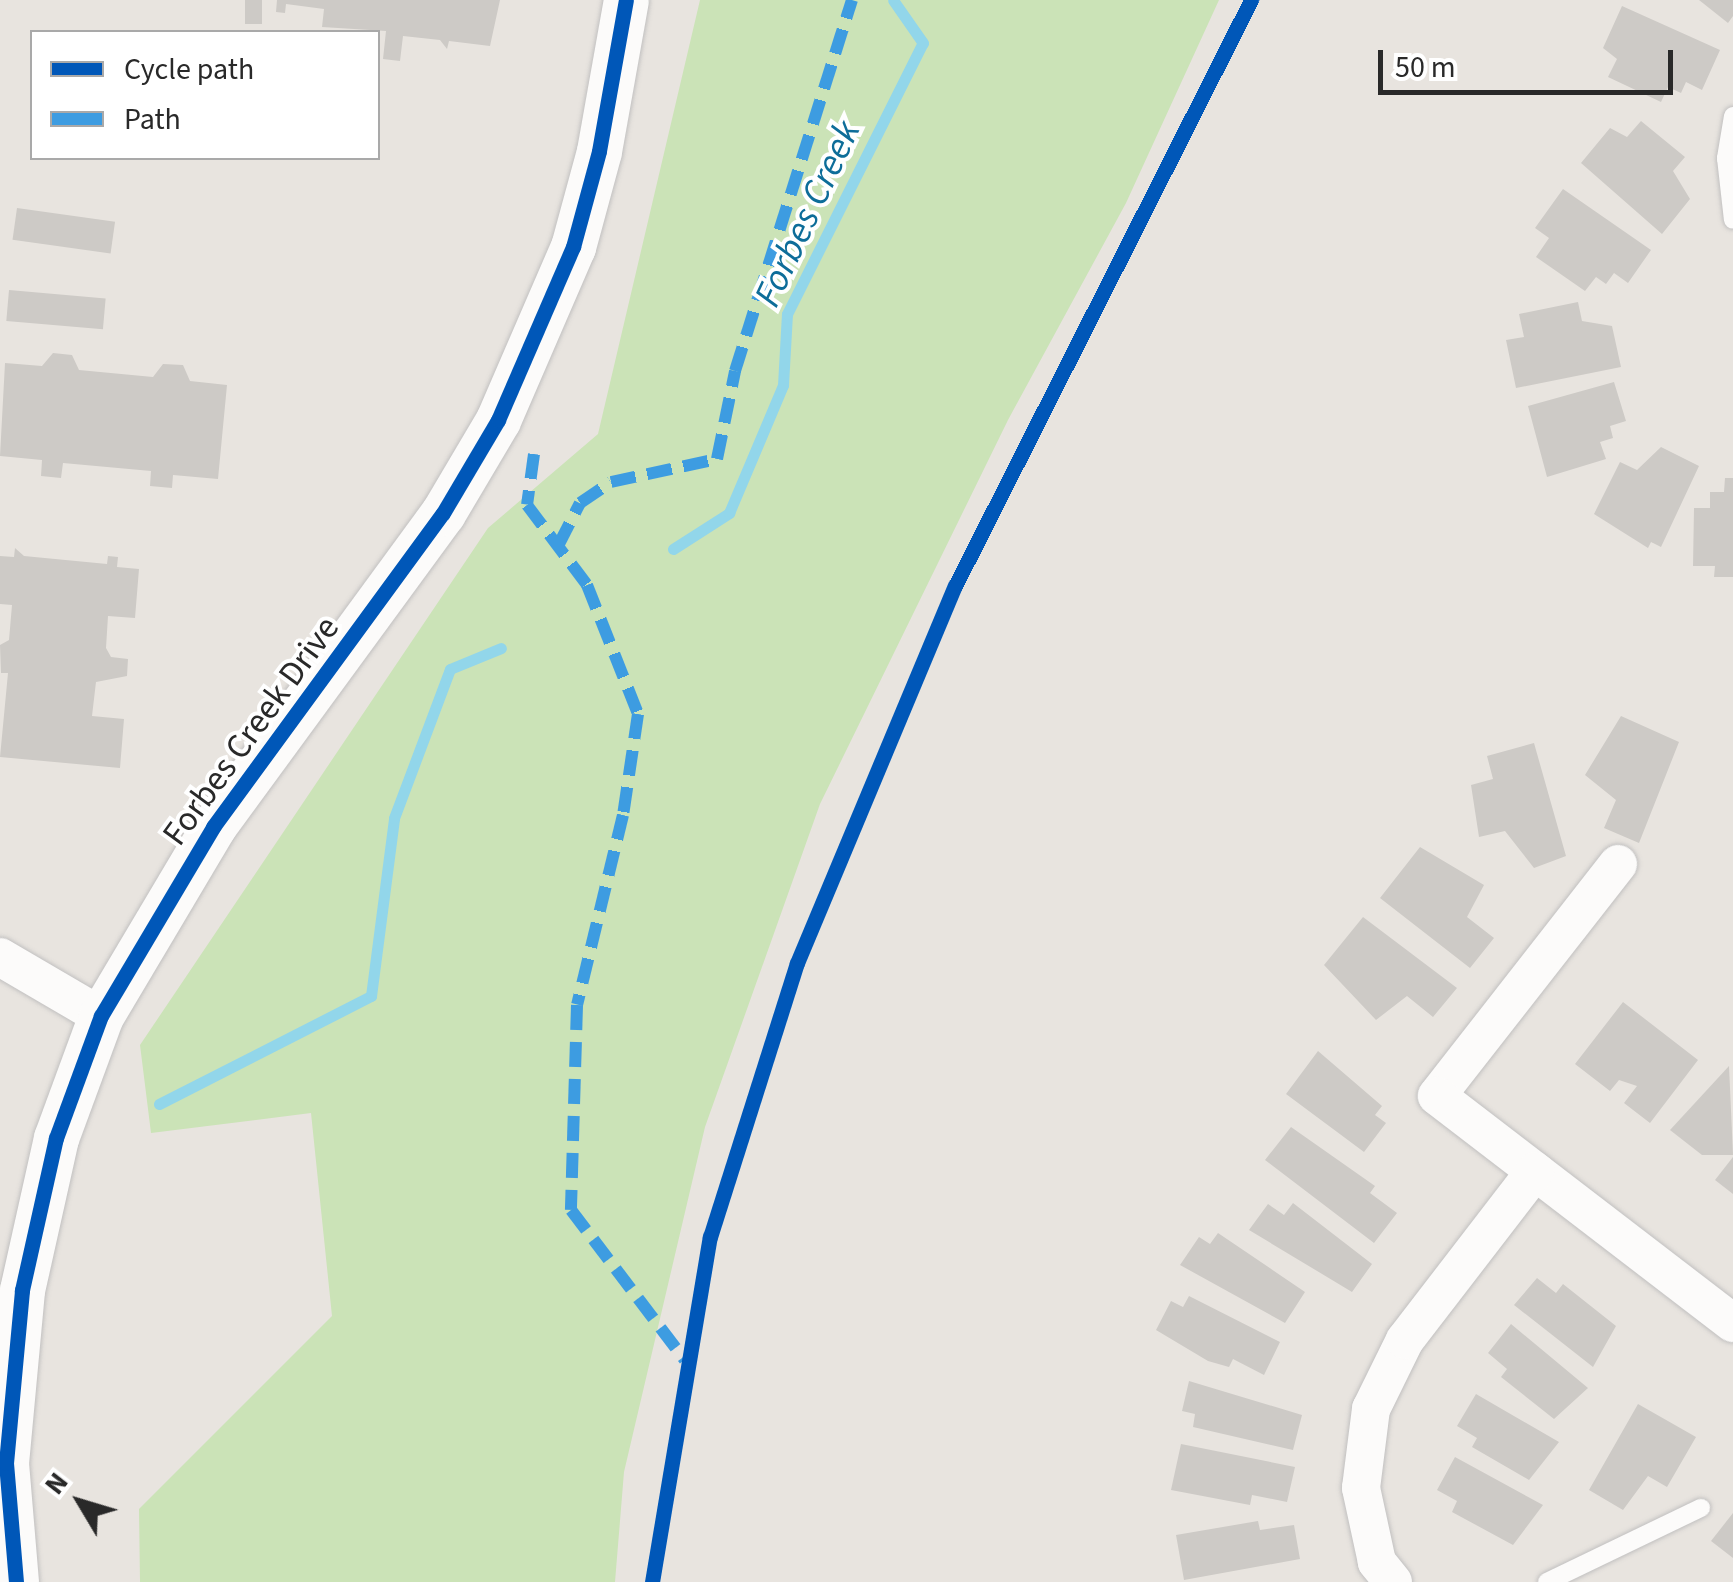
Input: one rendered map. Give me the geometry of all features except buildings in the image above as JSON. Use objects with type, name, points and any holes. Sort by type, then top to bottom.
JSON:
[{"type":"street","name":"Forbes Creek Drive","points":[[16,1582],[6,1463],[22,1290],[56,1138],[101,1016],[213,827],[444,513],[498,420],[573,247],[600,151],[626,0]]},
{"type":"street","points":[[1618,864],[1437,1096],[1733,1324]]},
{"type":"street","points":[[0,957],[101,1016]]},
{"type":"street","points":[[1393,1582],[1377,1562],[1361,1488],[1371,1409],[1405,1340],[1535,1170]]},
{"type":"lane","points":[[1733,116],[1726,158],[1733,220]]},
{"type":"lane","points":[[1548,1582],[1701,1508]]},
{"type":"green space","points":[[700,0],[1219,0],[1126,203],[1008,420],[820,804],[705,1127],[624,1472],[615,1582],[140,1582],[139,1509],[332,1316],[311,1113],[151,1133],[140,1045],[488,528],[598,434]]},
{"type":"waterway","name":"Forbes Creek","points":[[673,549],[729,513],[783,385],[787,314],[923,43],[893,0]]},
{"type":"waterway","name":"Forbes Creek","points":[[159,1104],[371,996],[394,818],[450,669],[501,648]]},
{"type":"marked path","points":[[558,546],[580,503],[611,482],[717,459],[735,371],[852,0]]},
{"type":"marked path","points":[[534,454],[527,505],[587,585],[638,714],[623,815],[577,1005],[571,1210],[685,1360]]},
{"type":"cycle path","points":[[16,1582],[6,1463],[22,1290],[56,1138],[101,1016],[213,827],[443,513],[498,420],[573,247],[599,151],[626,0]]},
{"type":"cycle path","points":[[652,1582],[710,1237],[797,963],[955,586],[1251,0]]}]
